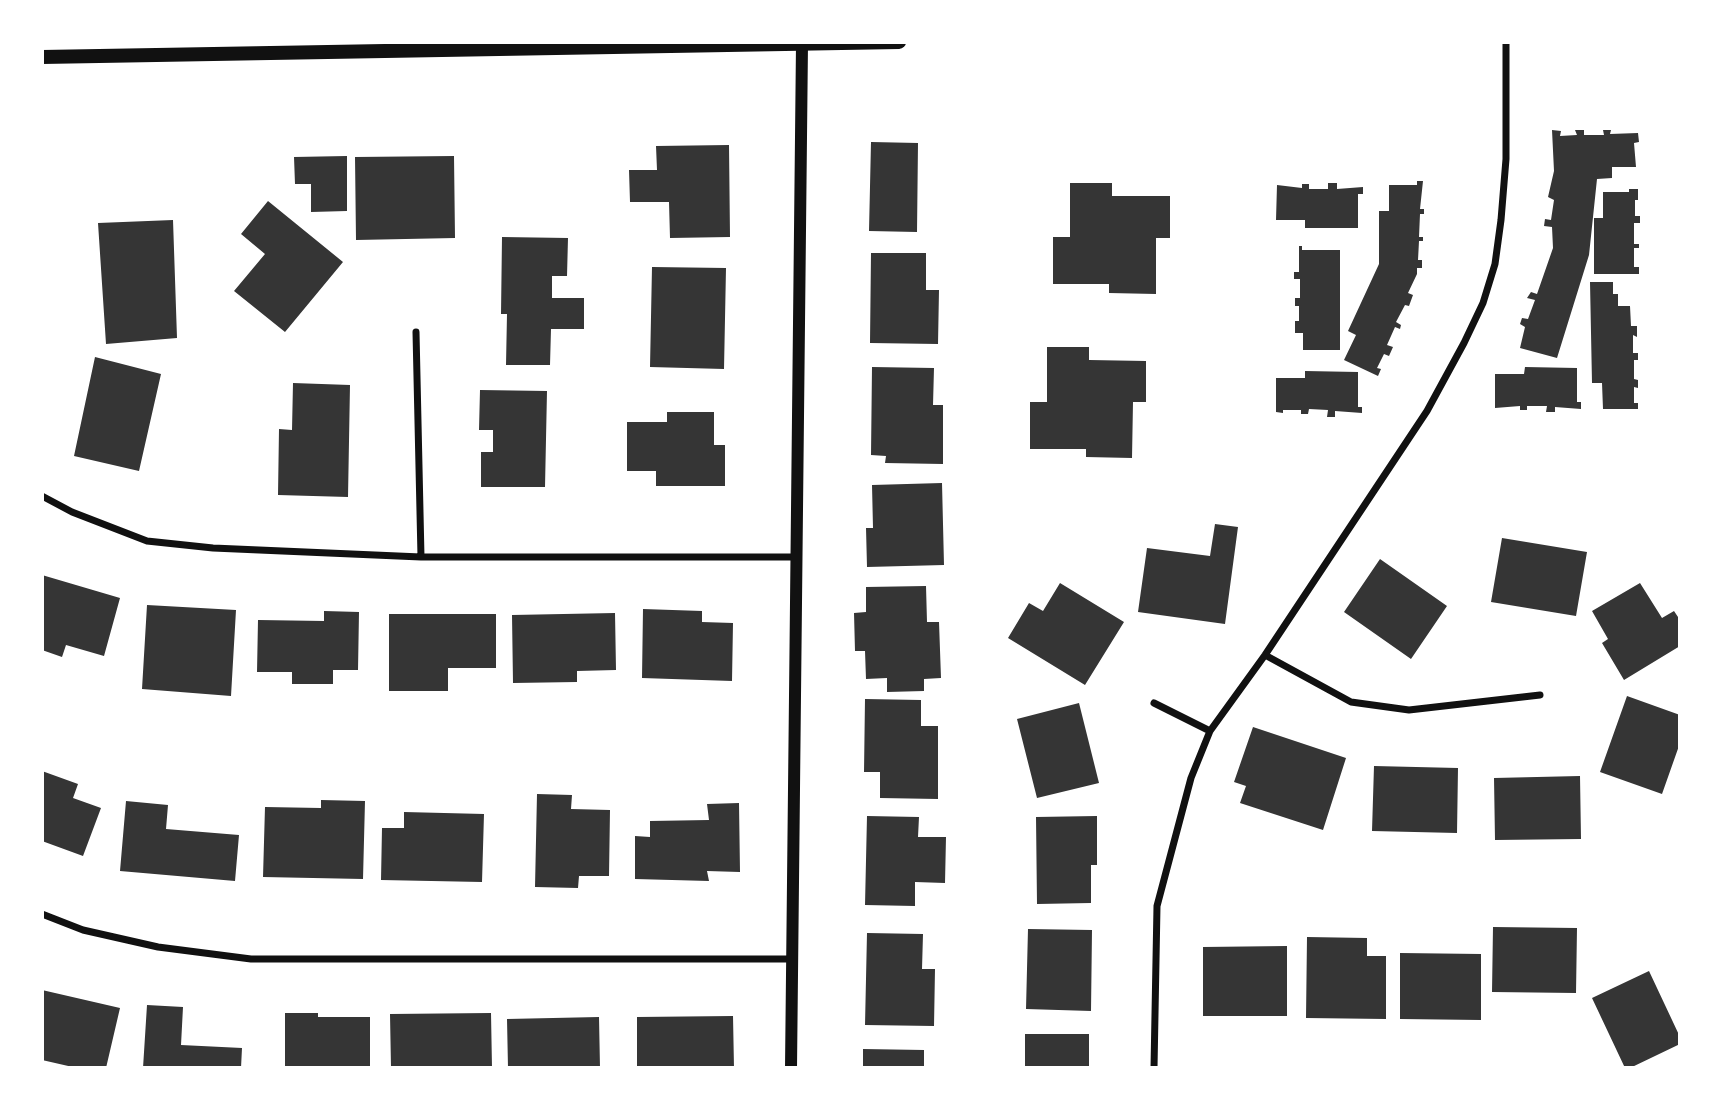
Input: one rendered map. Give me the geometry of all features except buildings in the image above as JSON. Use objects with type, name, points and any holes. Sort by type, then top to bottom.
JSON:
[{"type":"main road","points":[[42,57],[900,42]]},
{"type":"street","points":[[1154,1068],[1157,906],[1191,778],[1210,731],[1265,655],[1427,411],[1483,303],[1495,264],[1503,196],[1506,159],[1506,42]]},
{"type":"street","points":[[791,1068],[802,44]]},
{"type":"street","points":[[416,332],[421,556]]},
{"type":"street","points":[[42,496],[72,512],[147,541],[213,548],[421,556],[798,556]]},
{"type":"street","points":[[1265,655],[1351,702],[1409,710],[1540,695]]},
{"type":"street","points":[[1154,703],[1210,731]]},
{"type":"street","points":[[42,914],[83,930],[158,947],[251,959],[791,959]]}]
